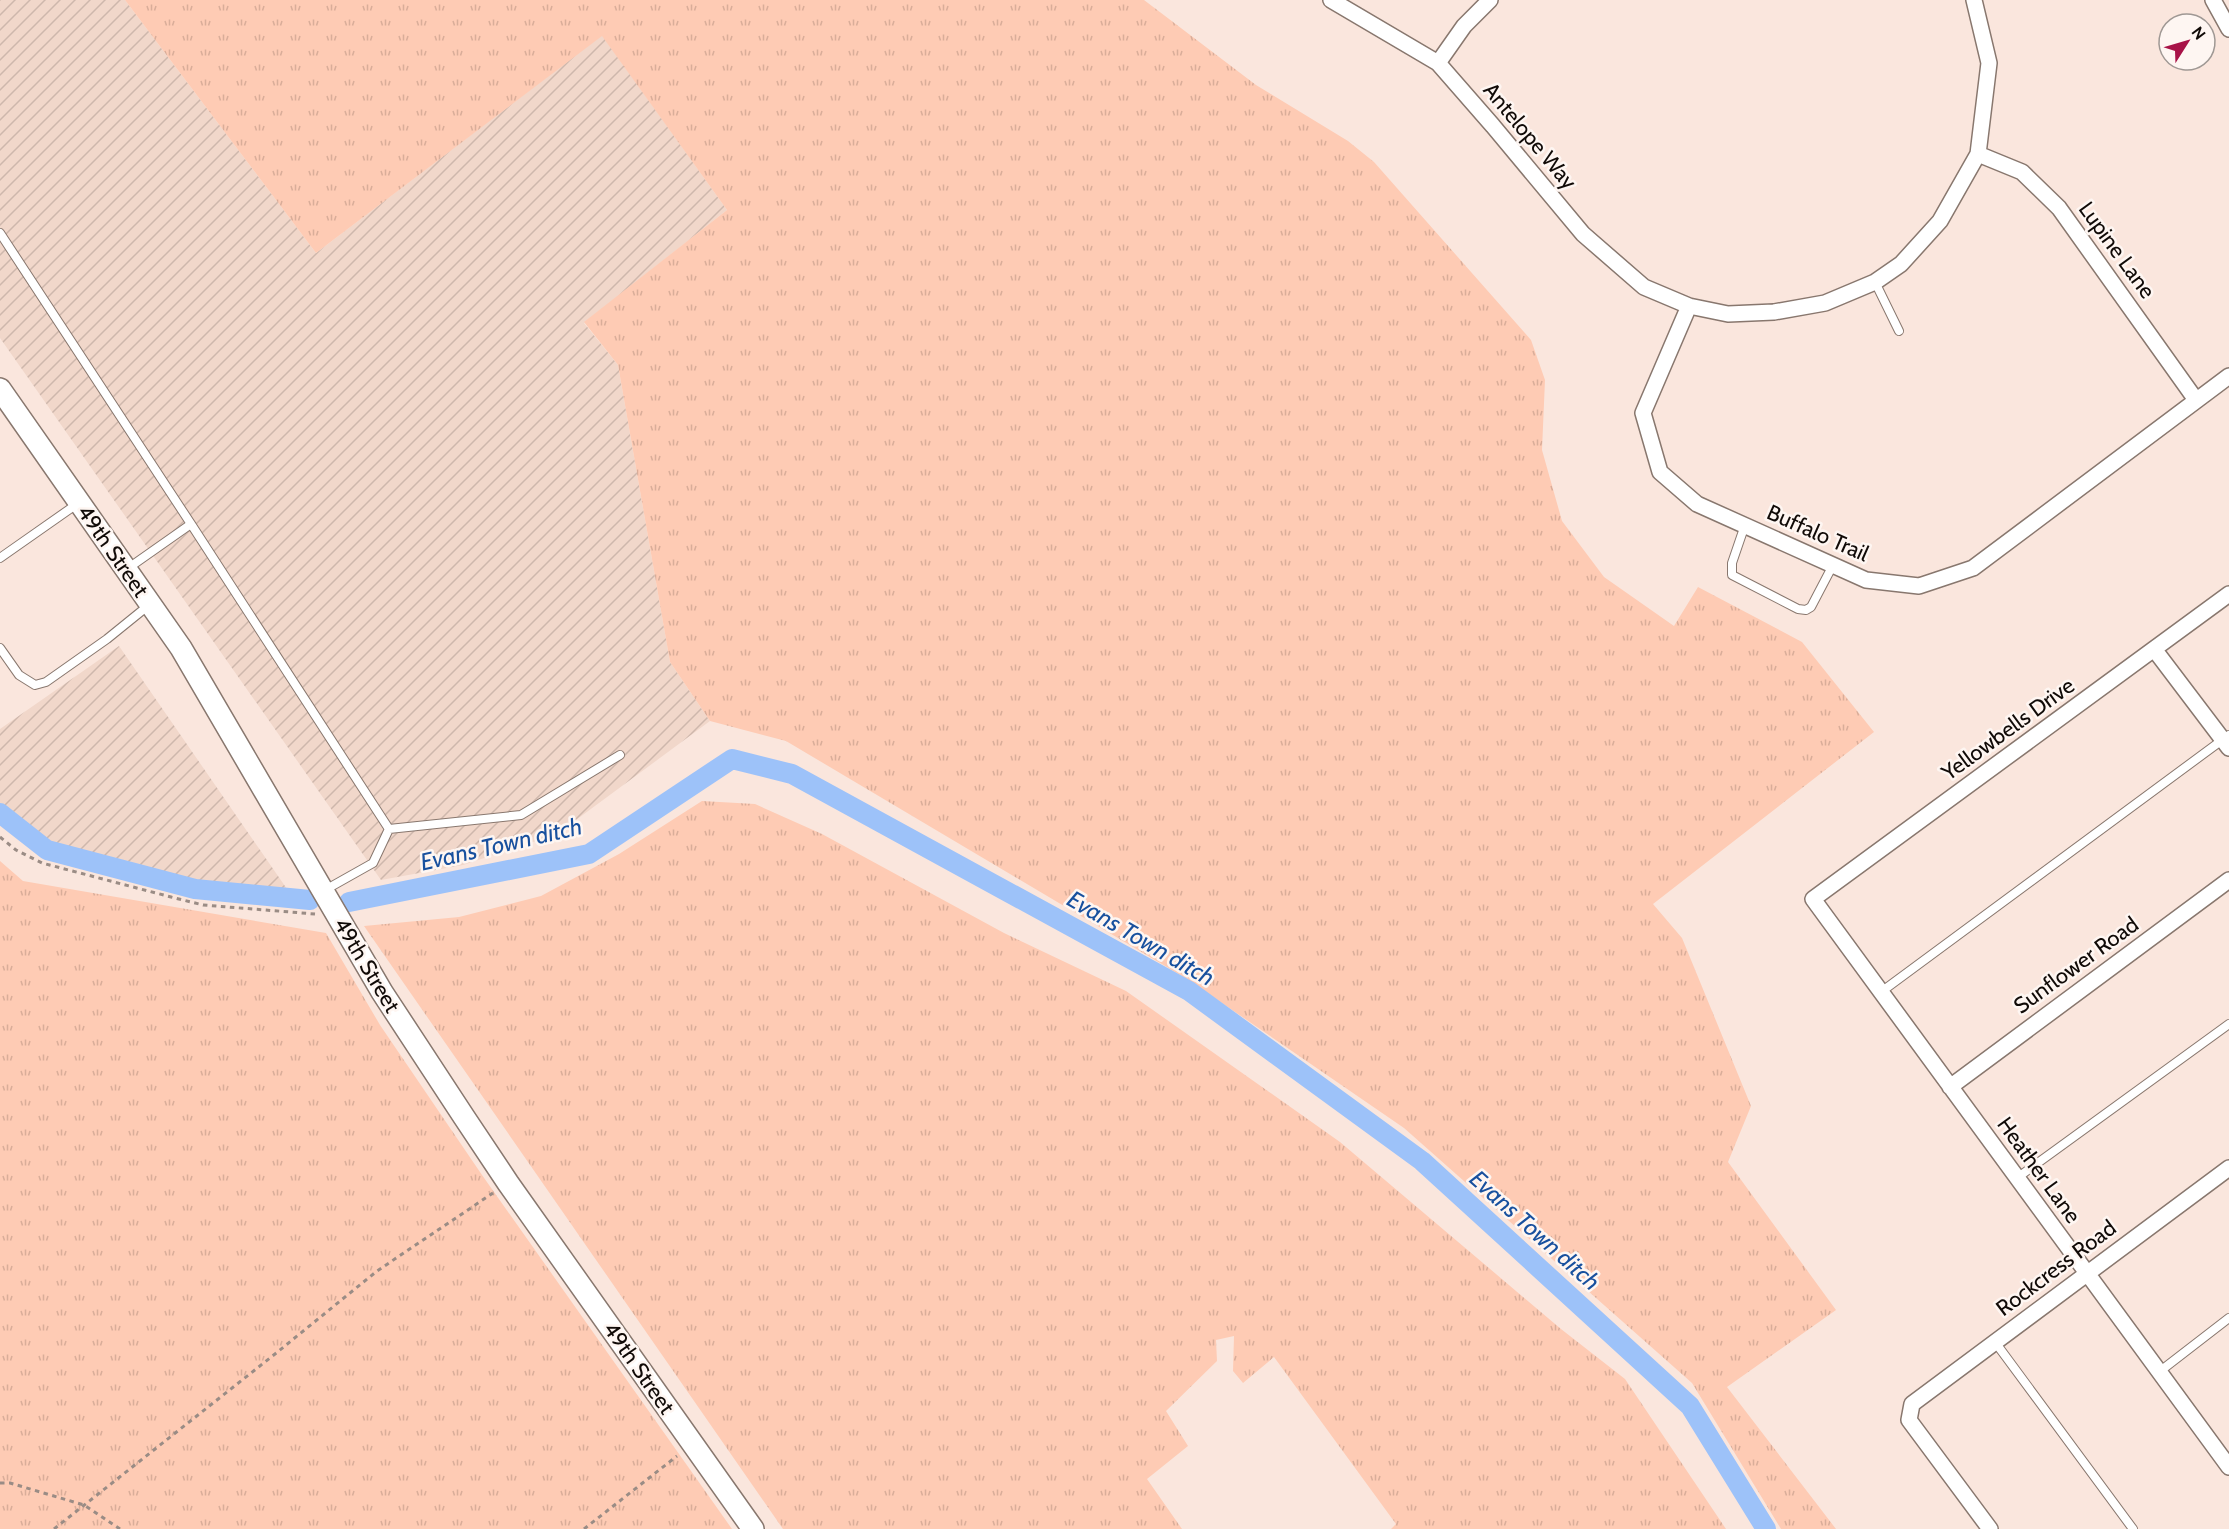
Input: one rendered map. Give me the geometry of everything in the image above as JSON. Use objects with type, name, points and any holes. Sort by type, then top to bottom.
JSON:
[{"type":"street","name":"Antelope Way","points":[[1331,0],[1438,63],[1582,234],[1644,287],[1689,306],[1728,314],[1774,312],[1825,303],[1875,282],[1901,264],[1940,221],[1978,153]]},
{"type":"street","points":[[1438,63],[1464,26],[1490,0]]},
{"type":"street","points":[[1974,0],[1989,63],[1978,153]]},
{"type":"street","points":[[2213,0],[2229,29]]},
{"type":"street","name":"Lupine Lane","points":[[1978,153],[2022,172],[2059,208],[2196,400]]},
{"type":"street","name":"Buffalo Trail","points":[[1689,306],[1643,413],[1660,472],[1697,504],[1866,580],[1919,586],[1973,568],[2229,376]]},
{"type":"street","name":"49th Street","points":[[0,389],[181,648],[382,992],[508,1183],[753,1529]]},
{"type":"street","name":"Yellowbells Drive","points":[[1813,899],[2229,594]]},
{"type":"street","points":[[2154,649],[2227,741]]},
{"type":"street","name":"Sunflower Road","points":[[1950,1086],[2229,880]]},
{"type":"street","name":"Heather Lane","points":[[1813,899],[2086,1273],[2228,1462]]},
{"type":"street","name":"Rockcress Road","points":[[1989,1529],[1909,1420],[1912,1404],[2229,1168]]},
{"type":"lane","points":[[0,233],[388,830]]},
{"type":"lane","points":[[1875,282],[1899,331]]},
{"type":"lane","points":[[0,558],[80,502]]},
{"type":"lane","points":[[126,569],[191,524]]},
{"type":"lane","points":[[1745,525],[1732,563],[1732,575],[1798,609],[1806,610],[1811,607],[1833,565]]},
{"type":"lane","points":[[0,648],[18,675],[35,685],[46,682],[107,639],[150,604]]},
{"type":"lane","points":[[1881,992],[2227,741]]},
{"type":"lane","points":[[388,830],[521,815],[620,755]]},
{"type":"lane","points":[[323,891],[373,863],[388,830]]},
{"type":"lane","points":[[2017,1178],[2229,1024]]},
{"type":"lane","points":[[2159,1372],[2229,1318]]},
{"type":"lane","points":[[1995,1342],[2133,1529]]},
{"type":"path","points":[[0,837],[16,850],[42,863],[203,905],[338,916]]},
{"type":"path","points":[[54,1529],[377,1272],[508,1183]]},
{"type":"path","points":[[584,1529],[693,1444]]},
{"type":"path","points":[[0,1483],[10,1483],[84,1505],[120,1529]]},
{"type":"shaded area","points":[[0,0],[125,0],[316,253],[602,35],[727,210],[584,323],[618,365],[670,662],[710,721],[557,834],[463,865],[381,880],[0,338]]},
{"type":"shaded area","points":[[119,646],[287,889],[194,882],[47,846],[0,805],[0,729]]},
{"type":"green space","points":[[125,0],[1144,0],[1256,85],[1348,141],[1374,162],[1531,340],[1545,380],[1542,450],[1562,521],[1604,577],[1674,626],[1698,587],[1802,642],[1874,732],[1653,904],[1682,938],[1751,1106],[1728,1162],[1836,1310],[1727,1387],[1836,1529],[1781,1529],[1692,1383],[1404,1128],[1187,979],[786,741],[710,721],[670,662],[618,365],[584,322],[727,210],[602,36],[316,253]]},
{"type":"green space","points":[[702,801],[755,804],[822,834],[1004,933],[1126,991],[1340,1142],[1561,1329],[1625,1379],[1726,1529],[1391,1529],[1396,1524],[1274,1357],[1243,1383],[1233,1371],[1234,1336],[1216,1340],[1217,1361],[1166,1411],[1188,1446],[1147,1479],[1182,1529],[783,1529],[364,926],[459,917],[541,896],[619,854]]},
{"type":"green space","points":[[0,861],[23,881],[326,933],[380,1025],[482,1175],[732,1529],[0,1529]]},
{"type":"waterway","name":"Evans Town ditch","points":[[349,902],[589,854],[732,759],[792,774],[1189,991],[1422,1161],[1690,1406],[1766,1529]]},
{"type":"waterway","name":"Evans Town ditch","points":[[0,813],[47,850],[195,889],[310,900]]}]
